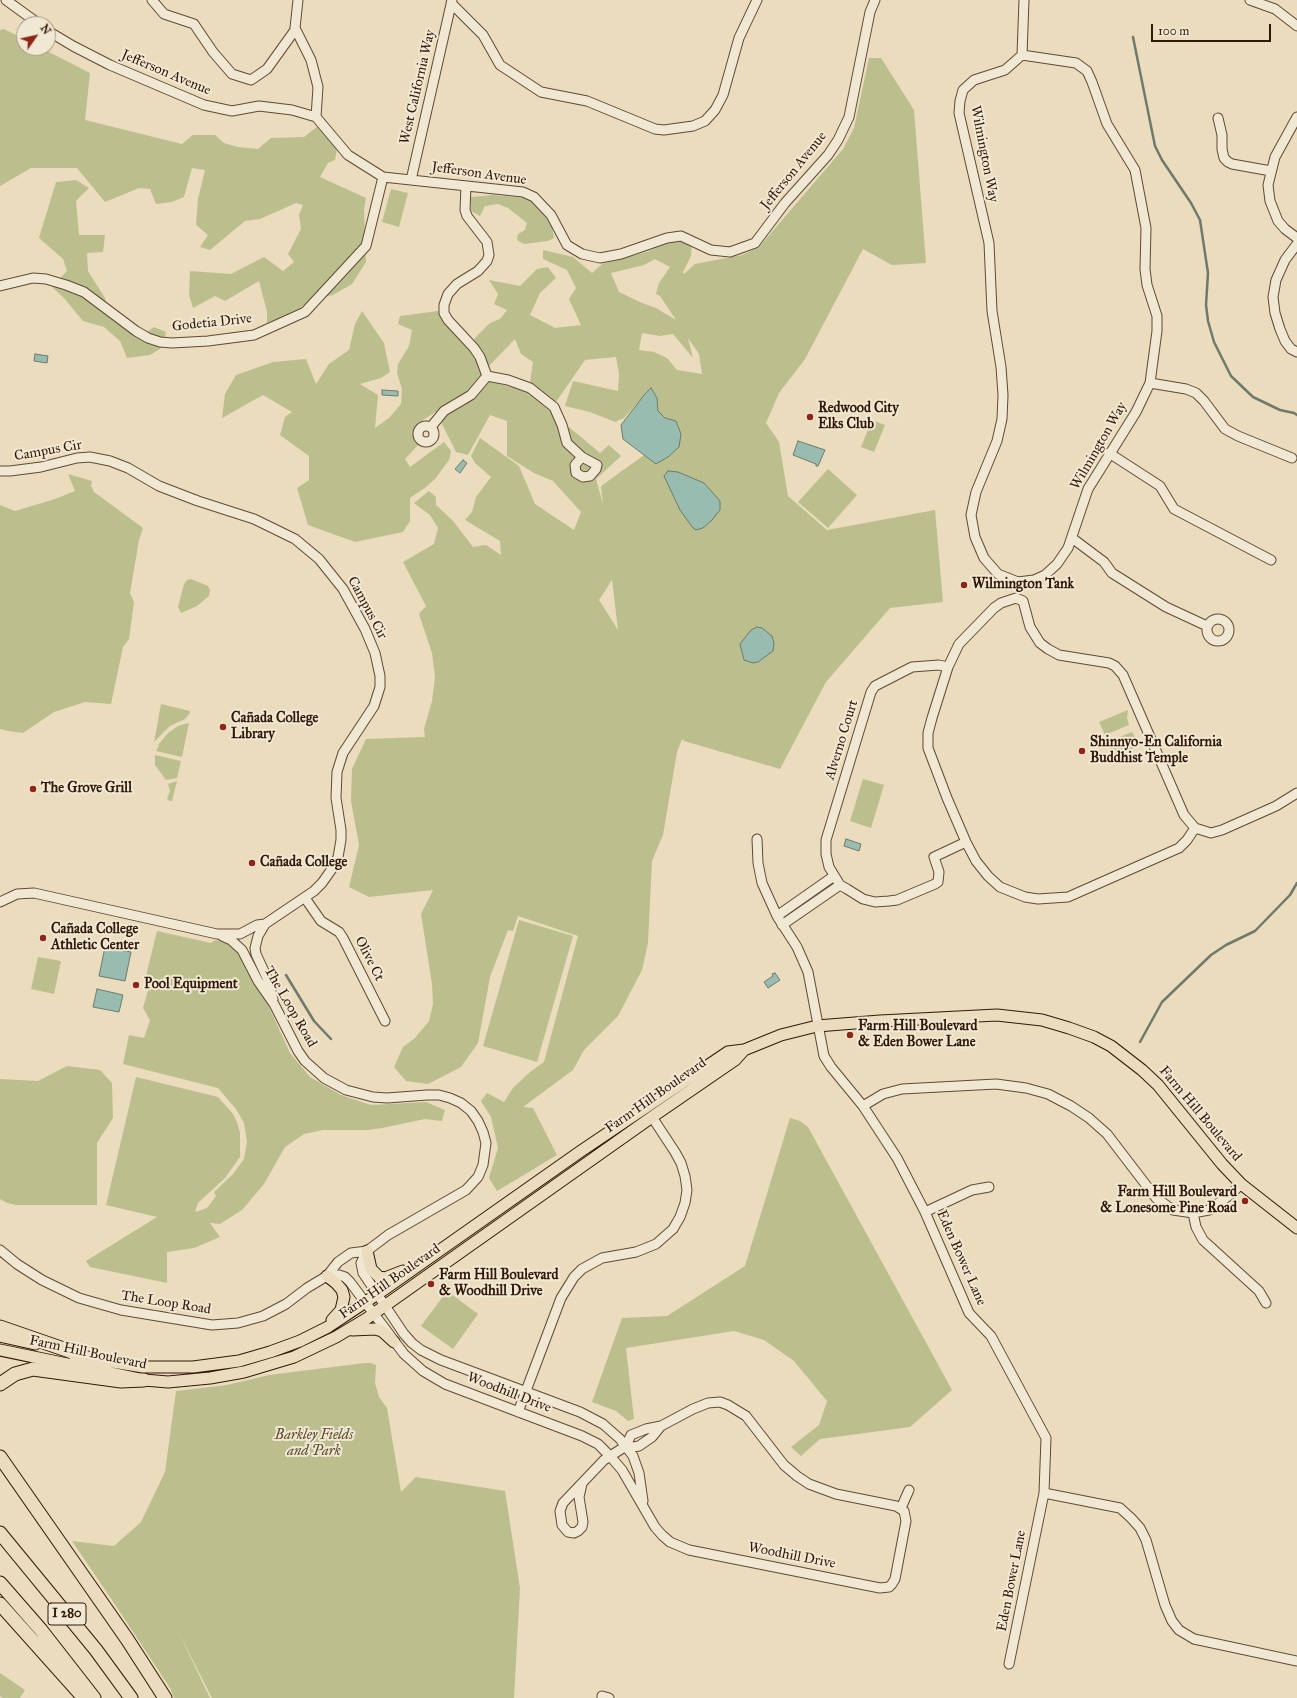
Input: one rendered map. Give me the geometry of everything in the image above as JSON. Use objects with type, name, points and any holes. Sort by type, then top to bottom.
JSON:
[{"type":"highway","points":[[0,1327],[81,1356]]},
{"type":"highway","points":[[0,1384],[15,1374],[33,1369],[115,1380],[144,1380]]},
{"type":"highway","points":[[0,1457],[127,1639],[165,1698]]},
{"type":"highway","name":"I 280","points":[[0,1533],[96,1650],[131,1698]]},
{"type":"highway","name":"I 280","points":[[0,1583],[41,1630],[94,1698]]},
{"type":"highway","points":[[0,1604],[84,1698]]},
{"type":"main road","name":"Farm Hill Boulevard","points":[[0,1336],[81,1356],[143,1366],[172,1368],[209,1366],[255,1357],[284,1347],[313,1334],[365,1303],[581,1151],[728,1052],[744,1050],[781,1035],[817,1026],[997,1015],[1042,1020],[1094,1037],[1111,1046],[1142,1070],[1158,1085],[1222,1164],[1241,1184],[1297,1228]]},
{"type":"main road","name":"Farm Hill Boulevard","points":[[0,1350],[144,1380],[181,1381],[244,1372],[294,1357],[349,1330],[734,1060],[744,1050]]},
{"type":"main road","points":[[367,1251],[371,1269],[379,1277],[385,1278],[428,1260]]},
{"type":"main road","points":[[313,1334],[336,1316],[344,1303],[342,1290],[327,1276]]},
{"type":"main road","points":[[349,1330],[375,1329],[382,1331],[394,1342]]},
{"type":"street","points":[[6,0],[28,16]]},
{"type":"street","points":[[152,0],[164,14],[194,24],[213,52],[232,74],[250,80],[267,69],[295,30],[298,0]]},
{"type":"street","points":[[452,2],[483,35],[500,65],[541,92],[587,101],[655,129],[664,130],[693,126],[705,121],[715,110],[723,95],[739,38],[757,0]]},
{"type":"street","name":"Jefferson Avenue","points":[[56,36],[110,65],[204,105],[232,111],[258,106],[292,110],[316,117],[348,155],[383,177],[523,192],[534,197],[551,215],[567,245],[582,254],[600,258],[620,254],[667,238],[681,236],[711,250],[730,252],[755,243],[785,203],[828,155],[838,140],[849,117],[870,12],[875,0]]},
{"type":"street","points":[[1022,54],[1024,0]]},
{"type":"street","points":[[1250,0],[1275,9],[1297,26]]},
{"type":"street","name":"West California Way","points":[[411,180],[452,2]]},
{"type":"street","points":[[295,30],[311,60],[318,87],[316,117]]},
{"type":"street","name":"Wilmington Way","points":[[1022,54],[1076,63],[1086,71],[1092,82],[1107,124],[1135,170],[1142,198],[1146,228],[1144,269],[1147,285],[1157,316],[1157,331],[1150,383],[1136,412],[1109,453],[1088,489],[1079,511],[1068,548],[1057,564],[1045,574],[1034,580],[1018,582],[998,574],[984,558],[970,515],[976,492],[997,441],[1002,419],[1003,395],[1001,367],[992,311],[989,243],[959,113],[960,101],[964,90],[974,80],[1005,70],[1022,54]]},
{"type":"street","points":[[1297,117],[1275,157],[1268,185],[1270,201],[1274,212],[1285,229],[1297,238]]},
{"type":"street","points":[[1218,118],[1222,136],[1224,158],[1228,162],[1271,171]]},
{"type":"street","name":"Godetia Drive","points":[[0,286],[33,278],[46,279],[66,285],[84,292],[136,331],[148,338],[160,342],[172,343],[208,341],[254,335],[305,312],[366,246],[383,177]]},
{"type":"street","points":[[466,186],[465,210],[467,216],[486,242],[488,254],[487,261],[478,271],[457,284],[448,294],[444,305],[444,313],[448,320],[474,348],[487,376]]},
{"type":"street","points":[[1297,244],[1282,267],[1276,280],[1273,297],[1275,313],[1280,330],[1291,349],[1297,352]]},
{"type":"street","points":[[431,427],[444,411],[471,395],[487,376]]},
{"type":"street","points":[[487,376],[508,380],[530,388],[546,400],[554,407],[562,425],[567,443],[582,457]]},
{"type":"street","points":[[1150,383],[1186,389],[1196,393],[1204,401],[1225,429],[1238,436],[1292,458]]},
{"type":"street","points":[[1109,453],[1160,486],[1174,509],[1271,560]]},
{"type":"street","name":"Campus Cir","points":[[0,471],[41,467],[77,458],[90,457],[110,461],[128,468],[159,486],[198,501],[254,519],[295,538],[319,559],[336,578],[353,604],[368,635],[378,665],[380,687],[374,706],[343,753],[337,772],[335,786],[336,798],[342,830],[341,847],[334,866],[322,883],[305,898],[265,924],[257,925],[240,934],[217,934]]},
{"type":"street","points":[[1072,538],[1104,562],[1112,573],[1166,607],[1208,626]]},
{"type":"street","points":[[1195,828],[1184,845],[1068,897],[1051,899],[1025,897],[1000,887],[988,876],[976,860],[966,842],[946,798],[928,748],[928,733],[948,667],[959,644],[994,608],[1016,598],[1023,601],[1030,627],[1040,643],[1048,649],[1059,655],[1109,663],[1120,670],[1184,815],[1195,828],[1211,833],[1222,830],[1276,806],[1297,793]]},
{"type":"street","name":"Alverno Court","points":[[948,667],[939,665],[912,667],[880,682],[871,692],[826,840],[826,854],[829,867],[840,885],[863,899],[875,902],[897,900],[935,884],[938,882],[939,872],[934,857],[966,842]]},
{"type":"street","name":"Eden Bower Lane","points":[[757,839],[758,863],[762,883],[776,916],[797,947],[808,972],[817,1026],[824,1056],[831,1067],[863,1106],[897,1158],[925,1212],[968,1313],[991,1336],[1046,1438],[1044,1493],[1009,1664]]},
{"type":"street","points":[[776,916],[834,876]]},
{"type":"street","points":[[782,925],[840,885]]},
{"type":"street","points":[[0,902],[17,894],[34,893],[217,934]]},
{"type":"street","name":"Olive Ct","points":[[305,898],[321,921],[338,932],[343,938],[385,1021]]},
{"type":"street","points":[[265,924],[258,936],[255,948],[256,954],[268,980],[274,1004]]},
{"type":"street","name":"The Loop Road","points":[[0,1250],[17,1264],[42,1280],[79,1298],[121,1310],[205,1325],[225,1325],[263,1316],[286,1304],[307,1288],[327,1276],[338,1262],[352,1253],[367,1251],[388,1235],[457,1196],[478,1177],[484,1160],[486,1143],[478,1120],[471,1111],[461,1103],[439,1095],[387,1098],[373,1097],[346,1090],[329,1081],[314,1070],[298,1051],[274,1004],[258,981],[242,950],[231,940],[217,934]]},
{"type":"street","points":[[863,1106],[883,1094],[902,1089],[996,1084],[1026,1088],[1048,1094],[1089,1118],[1107,1134],[1156,1198],[1173,1210],[1193,1213],[1209,1210],[1231,1194],[1241,1184]]},
{"type":"street","points":[[518,1412],[561,1298],[574,1277],[582,1269],[602,1258],[636,1252],[656,1244],[673,1229],[680,1217],[685,1203],[687,1190],[685,1176],[681,1163],[675,1152],[652,1117]]},
{"type":"street","points":[[925,1212],[972,1190],[989,1187]]},
{"type":"street","points":[[1193,1213],[1196,1227],[1203,1240],[1259,1291],[1266,1303]]},
{"type":"street","name":"Woodhill Drive","points":[[367,1251],[361,1263],[363,1273],[404,1334],[421,1350],[441,1360],[526,1391],[593,1418],[613,1432],[626,1446],[637,1465],[644,1505]]},
{"type":"street","points":[[327,1276],[339,1275],[345,1278],[350,1282],[365,1303]]},
{"type":"street","name":"Woodhill Drive","points":[[365,1303],[394,1342],[412,1363],[423,1372],[445,1384],[591,1440],[610,1456],[622,1470],[662,1535],[679,1547],[885,1588]]},
{"type":"street","points":[[582,1484],[579,1497],[583,1522],[582,1527],[574,1533],[568,1532],[562,1525],[560,1506],[574,1489],[582,1484],[598,1466],[610,1456],[626,1446],[639,1446],[652,1437],[661,1426],[693,1409],[708,1403],[725,1403],[746,1416],[784,1465],[796,1476],[809,1484],[836,1494],[896,1506],[904,1511],[906,1521],[895,1579],[892,1584],[885,1588],[888,1598]]},
{"type":"street","points":[[901,1508],[909,1490]]},
{"type":"street","points":[[1044,1493],[1120,1508],[1131,1518],[1140,1528],[1146,1540],[1165,1606],[1172,1621],[1179,1630],[1194,1639],[1297,1661]]},
{"type":"green space","points":[[4,29],[16,35],[16,56],[56,56],[90,73],[85,120],[182,144],[193,135],[215,135],[224,143],[238,147],[258,149],[271,138],[304,137],[317,127],[337,149],[335,160],[328,163],[320,177],[366,198],[364,209],[366,262],[352,284],[333,295],[310,300],[294,313],[267,323],[267,312],[259,281],[225,301],[215,296],[193,308],[189,295],[190,271],[231,274],[264,257],[283,271],[294,262],[288,254],[301,229],[299,215],[303,205],[296,203],[260,219],[245,221],[210,250],[200,247],[208,235],[196,225],[198,199],[205,170],[192,168],[184,197],[172,202],[156,204],[150,189],[139,188],[105,202],[77,168],[31,168],[0,186],[0,30]]},
{"type":"green space","points":[[869,58],[881,58],[914,110],[926,263],[892,265],[863,249],[805,359],[779,393],[766,423],[779,442],[788,496],[827,530],[935,510],[943,602],[890,608],[826,682],[780,769],[684,741],[682,739],[677,752],[663,835],[652,861],[648,943],[642,970],[618,1016],[584,1050],[573,1070],[523,1107],[533,1108],[557,1155],[497,1191],[489,1178],[498,1148],[491,1117],[481,1101],[487,1093],[504,1102],[513,1088],[530,1072],[544,1062],[578,936],[518,916],[513,931],[508,930],[490,977],[478,1043],[461,1067],[428,1084],[406,1081],[394,1067],[403,1047],[415,1038],[429,1021],[433,1004],[432,984],[421,914],[433,890],[369,897],[349,887],[359,845],[351,801],[352,769],[366,739],[425,737],[424,729],[432,701],[435,677],[432,653],[419,614],[426,606],[403,562],[434,544],[438,528],[430,515],[414,503],[429,491],[436,497],[436,505],[453,521],[473,547],[486,545],[501,555],[500,541],[465,520],[472,512],[476,497],[491,477],[475,463],[471,456],[480,438],[519,466],[535,504],[574,530],[581,512],[553,481],[534,473],[507,456],[507,421],[490,415],[468,455],[456,452],[441,422],[453,407],[471,401],[487,381],[526,391],[600,453],[609,445],[621,456],[596,479],[603,504],[601,486],[679,430],[676,421],[665,418],[657,411],[657,398],[651,388],[624,418],[615,422],[590,412],[565,406],[573,381],[618,391],[619,374],[616,357],[585,360],[556,402],[530,382],[533,362],[521,354],[515,339],[488,367],[474,339],[490,323],[500,319],[507,310],[494,304],[498,294],[489,280],[520,286],[537,269],[548,267],[556,278],[540,293],[530,315],[555,328],[581,325],[569,299],[576,288],[567,270],[543,259],[543,250],[573,257],[592,273],[602,264],[646,252],[674,240],[692,242],[691,256],[683,272],[684,274],[695,264],[742,255],[759,247],[843,149],[854,128]],"holes":[[[655,259],[670,267],[659,283],[656,294],[660,296],[676,320],[656,308],[619,292],[611,273],[644,265]],[[642,333],[660,336],[673,334],[693,358],[688,338],[699,354],[702,374],[677,370],[667,358],[654,352],[639,350]],[[612,580],[618,630],[599,600]]]},
{"type":"green space","points":[[76,180],[89,188],[76,201],[79,235],[105,235],[103,252],[87,253],[88,271],[105,298],[109,316],[138,338],[154,327],[166,332],[163,347],[150,355],[127,358],[120,341],[104,327],[83,321],[64,298],[52,287],[67,271],[63,259],[39,238],[56,182]]},
{"type":"green space","points":[[391,189],[408,193],[399,227],[382,222]]},
{"type":"green space","points":[[493,195],[527,198],[536,203],[552,227],[554,238],[548,241],[524,244],[517,240],[518,234],[525,230],[527,223],[508,208],[498,204],[485,206],[480,216],[471,211],[471,197]]},
{"type":"green space","points":[[362,311],[384,343],[390,372],[381,378],[360,384],[378,395],[375,428],[389,418],[401,404],[402,389],[397,373],[398,364],[409,346],[412,330],[398,324],[400,316],[438,311],[472,351],[483,374],[468,391],[420,422],[419,444],[405,459],[410,467],[444,442],[451,451],[449,460],[435,479],[410,498],[410,521],[403,532],[355,542],[308,525],[297,488],[309,480],[309,456],[280,435],[285,417],[292,412],[263,395],[222,418],[225,394],[236,375],[273,362],[306,359],[316,384],[329,364],[349,350],[355,324]]},
{"type":"green space","points":[[872,420],[885,425],[874,452],[861,447]]},
{"type":"green space","points":[[828,469],[857,495],[828,528],[798,502]]},
{"type":"green space","points":[[68,474],[92,481],[91,486],[94,492],[143,528],[139,540],[130,593],[134,602],[129,639],[123,647],[111,704],[85,702],[54,712],[23,733],[0,729],[0,505],[15,511],[55,499],[75,491]]},
{"type":"green space","points":[[191,579],[208,586],[210,590],[209,596],[197,606],[181,613],[178,607],[184,584],[187,580]]},
{"type":"green space","points":[[161,704],[190,711],[190,713],[185,719],[170,726],[154,742]]},
{"type":"green space","points":[[1128,710],[1127,718],[1129,725],[1105,735],[1099,722]]},
{"type":"green space","points":[[189,723],[182,757],[156,751],[159,746],[158,745],[168,733],[178,726]]},
{"type":"green space","points":[[1132,732],[1135,737],[1145,743],[1114,757],[1107,742]]},
{"type":"green space","points":[[155,755],[181,761],[177,778],[166,780],[155,765]]},
{"type":"green space","points":[[863,779],[884,785],[871,828],[850,821]]},
{"type":"green space","points":[[177,781],[172,801],[170,801],[167,799],[170,791],[168,784]]},
{"type":"green space","points":[[519,920],[573,936],[537,1062],[483,1046]]},
{"type":"green space","points":[[157,931],[211,943],[215,940],[225,942],[237,950],[253,983],[268,1005],[290,1053],[310,1077],[341,1095],[371,1105],[426,1102],[445,1110],[442,1121],[425,1119],[368,1130],[323,1130],[304,1134],[285,1147],[264,1184],[242,1210],[220,1224],[210,1223],[220,1237],[194,1248],[167,1252],[167,1283],[90,1267],[86,1261],[157,1217],[106,1205],[136,1077],[218,1097],[233,1114],[237,1122],[240,1133],[240,1157],[225,1178],[198,1203],[195,1212],[207,1208],[216,1196],[214,1192],[233,1174],[244,1159],[247,1142],[244,1123],[236,1109],[218,1088],[123,1064],[129,1035],[144,1038],[150,1020],[143,1008],[149,987],[144,984]]},
{"type":"green space","points":[[38,957],[61,961],[54,994],[31,989]]},
{"type":"green space","points":[[67,1066],[100,1070],[112,1083],[113,1118],[97,1143],[97,1205],[16,1205],[7,1203],[0,1199],[0,1079],[38,1081]]},
{"type":"green space","points":[[790,1118],[800,1121],[808,1127],[952,1390],[910,1427],[820,1439],[801,1456],[791,1447],[819,1425],[827,1401],[794,1361],[764,1340],[734,1331],[626,1348],[634,1419],[628,1421],[616,1411],[592,1402],[622,1318],[667,1316],[745,1266]]},
{"type":"green space","points":[[447,1291],[478,1314],[453,1349],[421,1326]]},
{"type":"green space","name":"Barkley Fields and Park","points":[[365,1363],[376,1365],[375,1383],[379,1397],[387,1408],[401,1492],[416,1477],[505,1491],[520,1588],[514,1698],[212,1698],[178,1631],[210,1698],[174,1698],[170,1688],[72,1541],[114,1546],[141,1522],[165,1472],[176,1391],[227,1385],[269,1375]]},
{"type":"green space","points":[[0,1673],[25,1690],[20,1698],[3,1698],[0,1696]]},
{"type":"water","points":[[35,354],[48,356],[47,363],[34,361]]},
{"type":"water","points":[[651,388],[657,398],[658,411],[665,418],[676,421],[681,434],[679,447],[668,457],[656,464],[623,439],[621,425]]},
{"type":"water","points":[[382,390],[398,391],[398,396],[382,395]]},
{"type":"water","points":[[798,441],[825,450],[818,466],[793,455]]},
{"type":"water","points":[[463,460],[467,463],[460,473],[455,469]]},
{"type":"water","points":[[668,471],[678,472],[704,483],[720,501],[720,510],[703,528],[696,530],[693,528],[680,510],[664,476]]},
{"type":"water","points":[[757,627],[762,628],[772,636],[774,643],[773,651],[758,662],[753,663],[744,660],[740,644],[751,630]]},
{"type":"water","points":[[846,839],[861,844],[859,851],[844,846]]},
{"type":"water","points":[[105,947],[131,952],[125,981],[99,976]]},
{"type":"water","points":[[775,973],[780,980],[768,988],[764,982]]},
{"type":"water","points":[[97,989],[123,995],[119,1012],[93,1007]]},
{"type":"waterway","points":[[1133,37],[1155,146],[1162,160],[1191,203],[1200,220],[1208,273],[1206,305],[1208,321],[1214,342],[1231,376],[1253,397],[1280,410],[1297,415]]},
{"type":"waterway","points":[[1140,1042],[1162,1002],[1211,955],[1226,945],[1255,931],[1290,895],[1297,883]]},
{"type":"waterway","points":[[286,975],[314,1021],[331,1039]]},
{"type":"place","name":"Redwood City Elks Club","points":[[810,417]]},
{"type":"place","name":"Wilmington Tank","points":[[964,585]]},
{"type":"place","name":"Cañada College Library","points":[[223,727]]},
{"type":"place","name":"Shinnyo-En California Buddhist Temple","points":[[1082,751]]},
{"type":"place","name":"The Grove Grill","points":[[33,789]]},
{"type":"place","name":"Cañada College","points":[[252,863]]},
{"type":"place","name":"Cañada College Athletic Center","points":[[43,938]]},
{"type":"place","name":"Pool Equipment","points":[[136,985]]},
{"type":"place","name":"Farm Hill Boulevard & Eden Bower Lane","points":[[850,1035]]},
{"type":"place","name":"Farm Hill Boulevard & Lonesome Pine Road","points":[[1245,1201]]},
{"type":"place","name":"Farm Hill Boulevard & Woodhill Drive","points":[[431,1284]]}]
